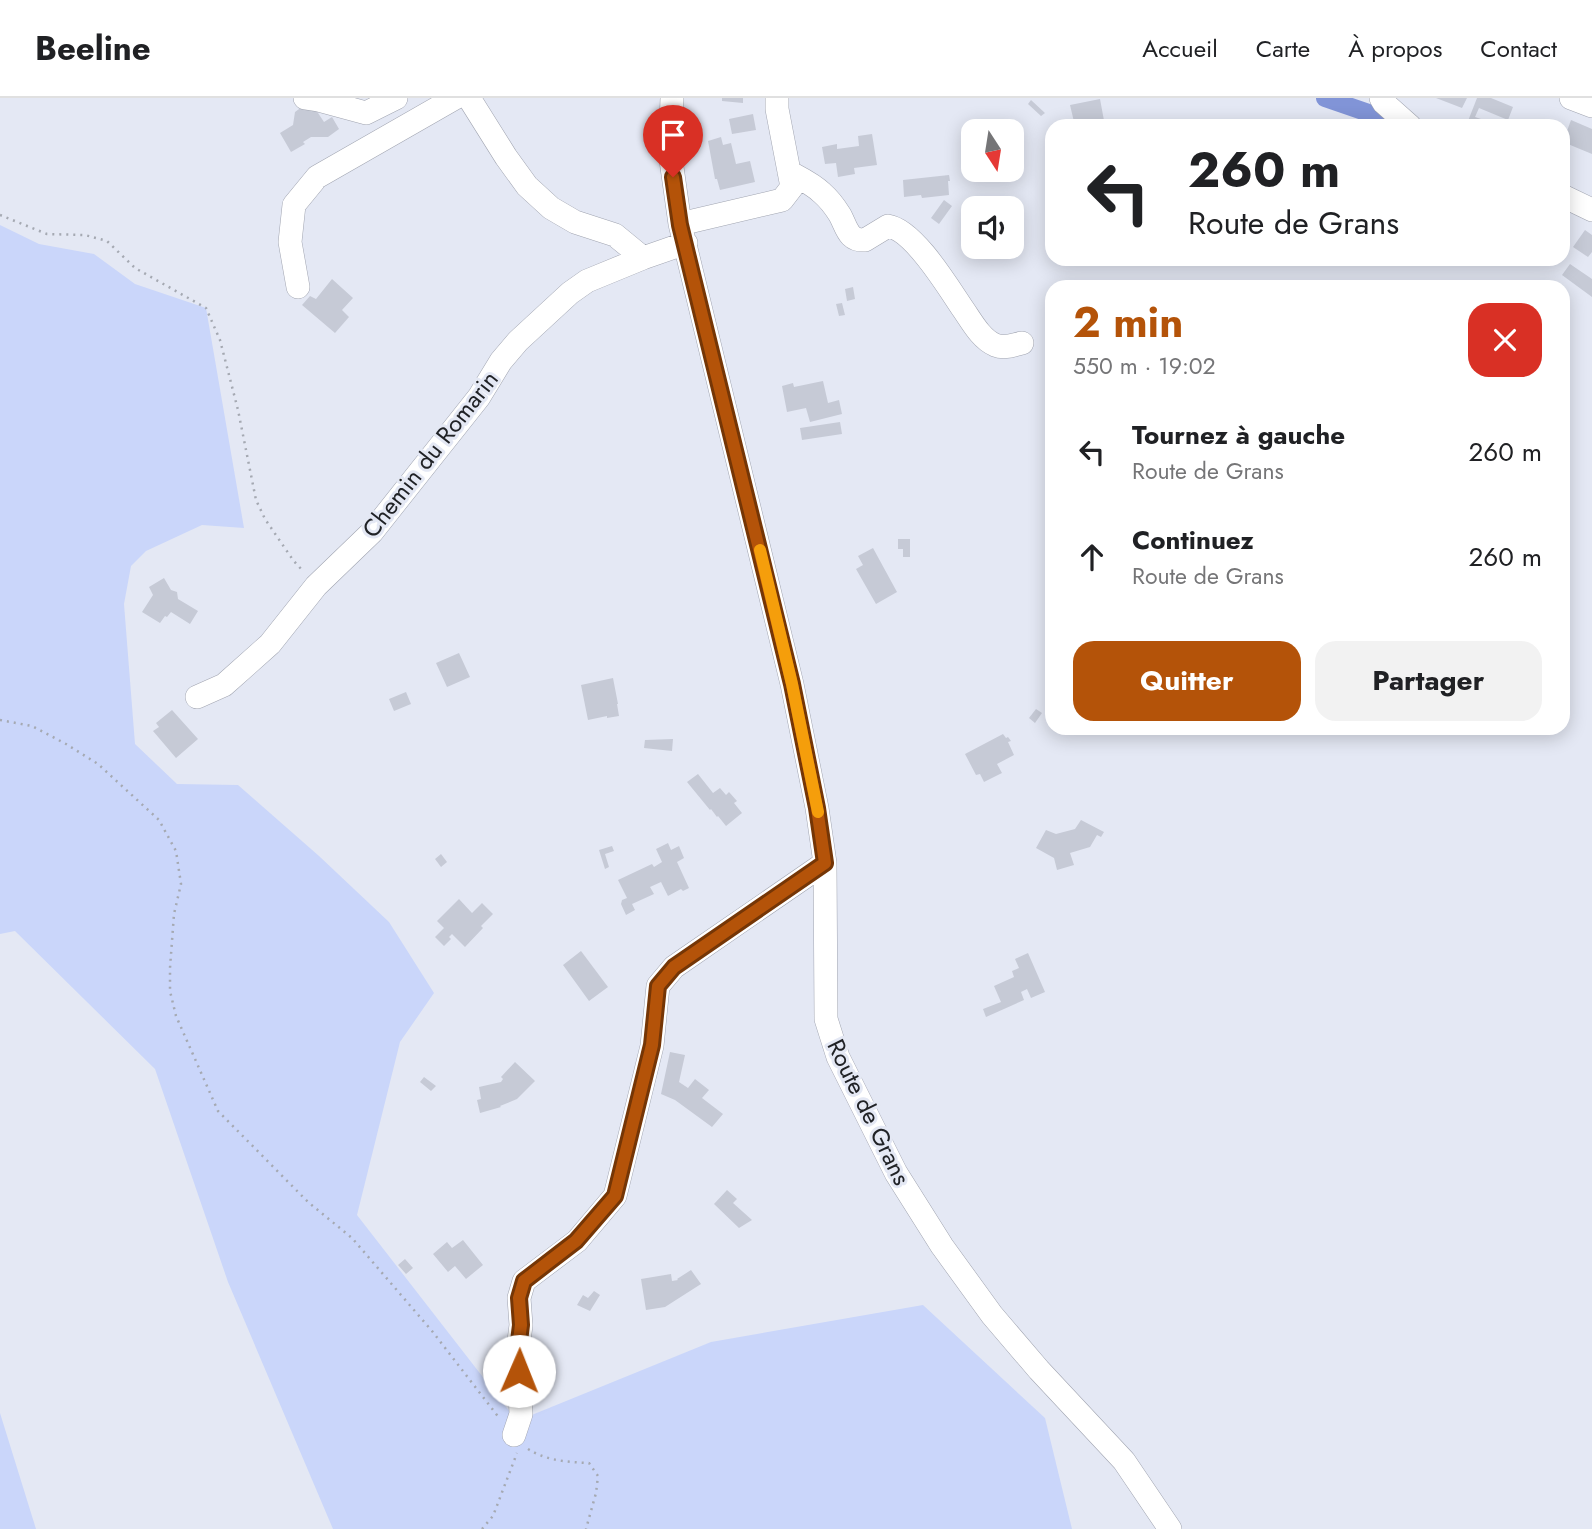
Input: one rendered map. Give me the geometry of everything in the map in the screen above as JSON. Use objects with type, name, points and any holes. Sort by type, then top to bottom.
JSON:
[{"type":"street","points":[[305,98],[366,113],[396,98]]},
{"type":"street","points":[[298,287],[290,242],[294,205],[317,177],[454,98]]},
{"type":"street","points":[[469,98],[527,186],[551,208],[575,222],[615,235],[643,258]]},
{"type":"street","name":"Route de Grans","points":[[672,98],[670,153],[683,234],[792,684],[817,808],[825,863],[826,1020],[838,1057],[896,1173],[942,1246],[992,1315],[1124,1461],[1170,1529]]},
{"type":"street","points":[[777,98],[789,172],[825,195],[839,213],[853,239],[865,240],[888,226],[902,231],[942,276],[986,339],[1006,347],[1022,342]]},
{"type":"street","points":[[1381,98],[1402,119]]},
{"type":"street","points":[[1571,98],[1592,106]]},
{"type":"street","name":"Chemin du Romarin","points":[[197,697],[224,685],[270,644],[316,586],[372,532],[480,397],[501,361],[517,341],[570,293],[587,281],[643,258],[683,234],[782,200],[792,187],[789,172]]},
{"type":"street","points":[[1570,199],[1592,210]]},
{"type":"street","points":[[514,1435],[521,1414],[519,1298],[524,1281],[576,1241],[615,1196],[652,1045],[658,986],[674,967],[825,863]]},
{"type":"path","points":[[0,215],[47,234],[85,235],[107,242],[135,268],[206,307],[220,340],[233,389],[256,500],[265,519],[293,560],[316,586]]},
{"type":"path","points":[[0,720],[32,726],[98,764],[159,820],[176,851],[181,884],[174,914],[170,991],[176,1016],[218,1111],[309,1202],[352,1238],[432,1331],[514,1435]]},
{"type":"path","points":[[482,1529],[493,1516],[520,1444],[537,1455],[559,1461],[589,1463],[598,1476],[586,1529]]},
{"type":"shaded area","points":[[0,225],[39,244],[94,254],[135,284],[206,308],[244,528],[202,525],[146,551],[131,566],[124,604],[135,744],[177,784],[238,785],[389,922],[434,993],[400,1042],[357,1215],[517,1421],[711,1342],[923,1305],[1045,1418],[1072,1529],[333,1529],[228,1282],[155,1069],[15,931],[0,934]]},
{"type":"shaded area","points":[[0,1413],[36,1529],[0,1529]]},
{"type":"building","points":[[722,98],[743,98],[743,103],[722,101]]},
{"type":"building","points":[[1436,98],[1467,98],[1462,108]]},
{"type":"building","points":[[1477,98],[1491,98],[1513,107],[1508,119],[1479,108],[1475,117],[1481,119],[1469,119]]},
{"type":"building","points":[[1100,99],[1104,119],[1073,119],[1070,105]]},
{"type":"building","points":[[1031,100],[1045,113],[1041,116],[1028,104]]},
{"type":"building","points":[[310,101],[324,122],[332,117],[339,129],[328,137],[311,137],[291,152],[280,133],[293,125],[295,112]]},
{"type":"building","points":[[753,114],[756,130],[732,134],[729,119]]},
{"type":"building","points":[[1571,120],[1592,129],[1592,154],[1570,145]]},
{"type":"building","points":[[872,134],[877,165],[854,168],[855,174],[838,177],[836,163],[825,164],[822,147],[837,144],[837,149],[859,146],[858,136]]},
{"type":"building","points":[[721,137],[723,145],[731,143],[736,164],[750,161],[755,182],[720,190],[715,179],[708,141]]},
{"type":"building","points":[[949,175],[949,195],[904,197],[903,180]]},
{"type":"building","points":[[944,200],[952,206],[939,224],[931,218]]},
{"type":"building","points":[[1585,230],[1592,235],[1592,252],[1588,257],[1573,247]]},
{"type":"building","points":[[1570,264],[1592,279],[1592,297],[1570,280],[1562,275]]},
{"type":"building","points":[[332,279],[353,298],[342,310],[349,317],[335,333],[302,305],[310,296],[316,299]]},
{"type":"building","points":[[853,287],[855,299],[847,301],[845,289]]},
{"type":"building","points":[[842,303],[845,315],[839,316],[836,304]]},
{"type":"building","points":[[823,381],[828,403],[839,400],[842,414],[810,422],[806,408],[787,412],[782,386],[793,383],[794,387]]},
{"type":"building","points":[[840,422],[842,434],[802,440],[800,428]]},
{"type":"building","points":[[898,539],[910,539],[910,557],[903,557],[903,549],[898,549]]},
{"type":"building","points":[[873,548],[897,592],[876,604],[856,569],[863,565],[858,556]]},
{"type":"building","points":[[164,578],[171,590],[177,592],[178,599],[198,611],[190,624],[171,612],[160,623],[142,612],[153,595],[149,587]]},
{"type":"building","points":[[459,653],[470,677],[447,687],[436,663]]},
{"type":"building","points":[[613,678],[619,716],[588,720],[581,685]]},
{"type":"building","points":[[406,692],[411,704],[394,711],[389,699]]},
{"type":"building","points":[[1036,709],[1042,713],[1035,723],[1029,718]]},
{"type":"building","points":[[172,710],[198,739],[176,758],[153,731],[159,727],[156,723]]},
{"type":"building","points":[[1003,734],[1011,741],[1008,742],[1014,755],[997,764],[1002,773],[984,782],[980,774],[976,775],[965,754]]},
{"type":"building","points":[[673,739],[672,751],[644,748],[645,740]]},
{"type":"building","points":[[698,774],[713,793],[720,788],[726,795],[729,792],[737,801],[734,803],[742,813],[726,826],[687,782]]},
{"type":"building","points":[[1081,820],[1104,832],[1101,837],[1097,835],[1090,847],[1070,853],[1074,865],[1057,870],[1054,858],[1036,848],[1046,830],[1056,834],[1075,829]]},
{"type":"building","points":[[668,843],[671,850],[679,846],[684,858],[677,862],[689,888],[668,896],[661,882],[650,887],[654,894],[632,904],[635,910],[626,915],[621,904],[622,900],[627,898],[618,880],[662,862],[656,849]]},
{"type":"building","points":[[612,846],[614,851],[605,854],[609,867],[605,869],[599,850]]},
{"type":"building","points":[[441,854],[447,862],[441,867],[435,859]]},
{"type":"building","points":[[459,899],[472,913],[482,903],[493,914],[465,947],[452,934],[444,946],[435,937],[444,928],[437,921]]},
{"type":"building","points":[[581,951],[608,987],[589,1001],[563,965]]},
{"type":"building","points":[[1028,953],[1045,992],[1031,998],[1027,989],[1021,992],[1024,1000],[986,1017],[983,1009],[1001,1002],[994,986],[1014,977],[1012,971],[1019,968],[1015,959]]},
{"type":"building","points":[[670,1052],[685,1055],[679,1082],[688,1088],[695,1079],[709,1090],[702,1098],[723,1114],[712,1127],[675,1100],[661,1094]]},
{"type":"building","points":[[515,1062],[535,1081],[517,1099],[480,1113],[477,1100],[481,1099],[479,1087],[501,1082],[501,1077]]},
{"type":"building","points":[[424,1077],[436,1086],[431,1091],[420,1082]]},
{"type":"building","points":[[727,1190],[737,1199],[733,1203],[752,1220],[739,1228],[714,1204]]},
{"type":"building","points":[[463,1240],[483,1265],[466,1279],[455,1266],[448,1272],[433,1254],[447,1242],[452,1248]]},
{"type":"building","points":[[405,1259],[413,1268],[406,1274],[398,1265]]},
{"type":"building","points":[[691,1270],[701,1284],[665,1307],[646,1310],[641,1279],[671,1274],[672,1281],[678,1280]]},
{"type":"building","points":[[594,1291],[600,1295],[590,1311],[577,1305],[583,1295],[588,1298]]},
{"type":"waterway","points":[[1325,98],[1386,119]]},
{"type":"slow traffic","points":[[760,550],[792,684],[818,812]]},
{"type":"route","points":[[519,1371],[519,1298],[524,1281],[576,1241],[615,1196],[652,1045],[658,986],[674,967],[825,863],[817,808],[792,684],[680,225],[673,177]]}]
